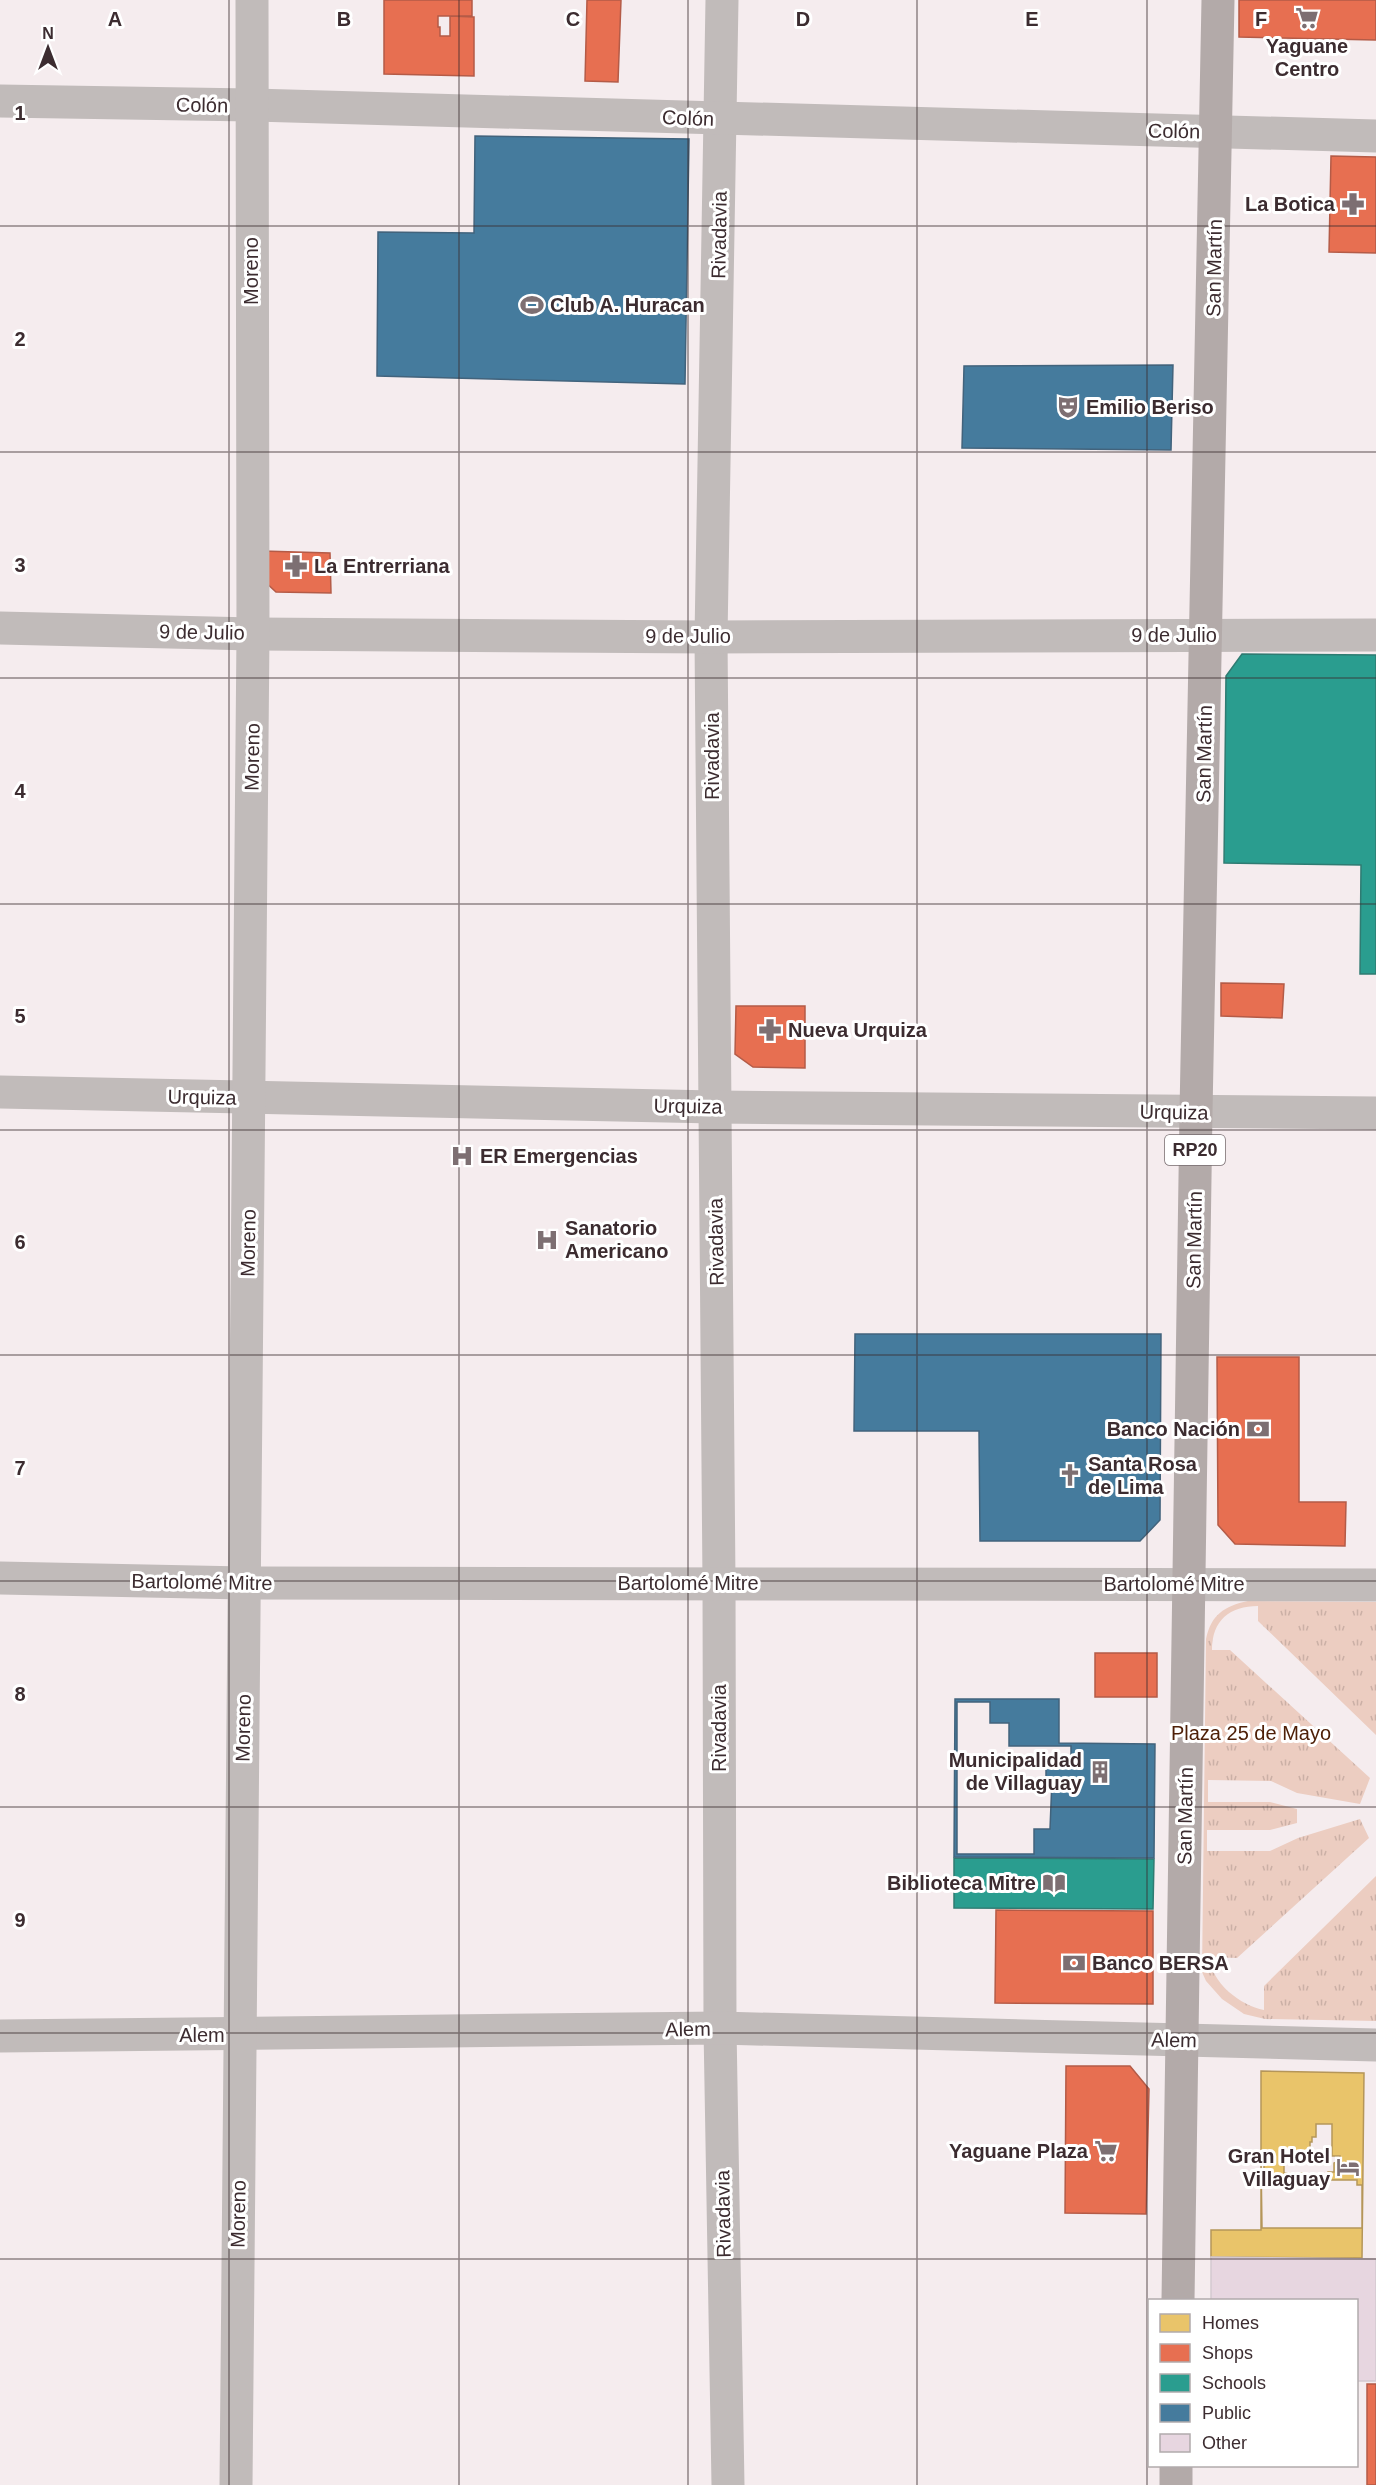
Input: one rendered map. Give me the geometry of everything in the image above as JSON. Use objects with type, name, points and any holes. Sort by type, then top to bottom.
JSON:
[{"type":"main road","name":"San Martín","points":[[1178,2299],[1196,1112],[1218,0]]},
{"type":"main road","points":[[1176,2467],[1176,2485]]},
{"type":"street","name":"Moreno","points":[[236,2485],[253,633],[250,105],[252,0]]},
{"type":"street","name":"Rivadavia","points":[[722,0],[711,637],[719,1583],[720,2028],[728,2485]]},
{"type":"street","name":"Colón","points":[[0,101],[250,105],[1376,136]]},
{"type":"street","name":"9 de Julio","points":[[0,628],[711,637],[1376,635]]},
{"type":"street","name":"Urquiza","points":[[0,1092],[715,1107],[1376,1113]]},
{"type":"street","name":"Bartolomé Mitre","points":[[0,1578],[244,1583],[1376,1585]]},
{"type":"street","name":"Alem","points":[[0,2036],[720,2028],[1376,2045]]},
{"type":"green space","name":"Plaza 25 de Mayo","points":[[1248,1601],[1376,1602],[1376,1735],[1258,1621],[1258,1606],[1239,1609],[1224,1617],[1215,1630],[1212,1650],[1230,1650],[1370,1778],[1360,1804],[1297,1793],[1271,1781],[1208,1780],[1208,1802],[1270,1802],[1297,1809],[1297,1823],[1270,1830],[1207,1830],[1207,1851],[1270,1851],[1298,1838],[1360,1819],[1369,1838],[1237,1958],[1210,1957],[1211,1966],[1221,1984],[1228,1991],[1246,2004],[1264,2010],[1264,1986],[1376,1876],[1376,2021],[1265,2019],[1244,2014],[1222,1999],[1206,1981],[1202,1972],[1206,1639],[1211,1624],[1220,1613]]},
{"type":"building: Homes","name":"Gran Hotel Villaguay","points":[[1261,2071],[1364,2073],[1362,2258],[1211,2257],[1211,2230],[1261,2230]],"holes":[[[1316,2124],[1332,2124],[1332,2156],[1340,2156],[1340,2161],[1334,2163],[1334,2172],[1328,2172],[1328,2180],[1357,2180],[1357,2185],[1362,2185],[1362,2228],[1262,2228],[1261,2159],[1264,2159],[1264,2179],[1306,2178],[1306,2173],[1284,2173],[1284,2151],[1291,2151],[1291,2155],[1310,2155],[1310,2142],[1312,2142],[1312,2137],[1316,2137]]]},
{"type":"building: Shops","points":[[384,0],[472,0],[472,16],[450,16],[474,17],[474,76],[384,74]],"holes":[[[438,16],[450,16],[450,36],[440,36]]]},
{"type":"building: Shops","points":[[587,0],[621,0],[618,82],[585,81]]},
{"type":"building: Shops","name":"Yaguane Centro","points":[[1239,0],[1376,0],[1376,40],[1239,37]]},
{"type":"building: Shops","name":"La Botica","points":[[1331,156],[1376,157],[1376,253],[1329,252]]},
{"type":"building: Shops","name":"La Entrerriana","points":[[262,551],[330,553],[331,593],[276,592],[262,579]]},
{"type":"building: Shops","points":[[1221,983],[1284,984],[1282,1018],[1221,1016]]},
{"type":"building: Shops","name":"Nueva Urquiza","points":[[736,1006],[805,1006],[805,1068],[753,1067],[735,1054]]},
{"type":"building: Shops","name":"Banco Nación","points":[[1217,1357],[1299,1357],[1299,1502],[1346,1502],[1345,1546],[1235,1544],[1218,1525]]},
{"type":"building: Shops","points":[[1095,1653],[1157,1653],[1157,1697],[1095,1697]]},
{"type":"building: Shops","name":"Banco BERSA","points":[[996,1910],[1153,1911],[1153,2004],[995,2003]]},
{"type":"building: Shops","name":"Yaguane Plaza","points":[[1066,2066],[1130,2066],[1149,2089],[1146,2214],[1065,2213]]},
{"type":"building: Shops","points":[[1367,2384],[1376,2384],[1376,2485],[1367,2485]]},
{"type":"building: Schools","points":[[1242,654],[1376,655],[1376,974],[1360,974],[1361,865],[1224,863],[1226,676]]},
{"type":"building: Schools","name":"Biblioteca Mitre","points":[[954,1858],[1154,1859],[1153,1909],[954,1908]]},
{"type":"building: Public","name":"Club A. Huracan","points":[[475,136],[689,139],[685,384],[377,376],[378,232],[474,233]]},
{"type":"building: Public","name":"Emilio Beriso","points":[[1173,365],[1171,450],[962,448],[964,366]]},
{"type":"building: Public","name":"Santa Rosa de Lima","points":[[855,1334],[1161,1334],[1160,1520],[1140,1541],[980,1541],[979,1431],[854,1431]]},
{"type":"building: Public","name":"Municipalidad de Villaguay","points":[[955,1699],[1059,1699],[1059,1743],[1155,1744],[1154,1858],[954,1857]],"holes":[[[957,1702],[990,1702],[990,1723],[1009,1723],[1009,1746],[1071,1746],[1071,1765],[1046,1765],[1046,1779],[1052,1779],[1050,1829],[1034,1829],[1034,1854],[957,1854]]]},
{"type":"building: Other","points":[[1211,2257],[1376,2259],[1376,2381],[1358,2381],[1358,2299],[1211,2299]]},
{"type":"place","name":"Yaguane Centro","points":[[1307,18]]},
{"type":"place","name":"La Botica","points":[[1353,204]]},
{"type":"place","name":"Club A. Huracan","points":[[532,305]]},
{"type":"place","name":"Emilio Beriso","points":[[1068,407]]},
{"type":"place","name":"La Entrerriana","points":[[296,566]]},
{"type":"place","name":"Nueva Urquiza","points":[[770,1030]]},
{"type":"place","name":"ER Emergencias","points":[[462,1156]]},
{"type":"place","name":"Sanatorio Americano","points":[[547,1240]]},
{"type":"place","name":"Banco Nación","points":[[1258,1429]]},
{"type":"place","name":"Santa Rosa de Lima","points":[[1070,1475]]},
{"type":"place","name":"Municipalidad de Villaguay","points":[[1100,1772]]},
{"type":"place","name":"Biblioteca Mitre","points":[[1054,1883]]},
{"type":"place","name":"Banco BERSA","points":[[1074,1963]]},
{"type":"place","name":"Yaguane Plaza","points":[[1106,2151]]},
{"type":"place","name":"Gran Hotel Villaguay","points":[[1348,2167]]}]
